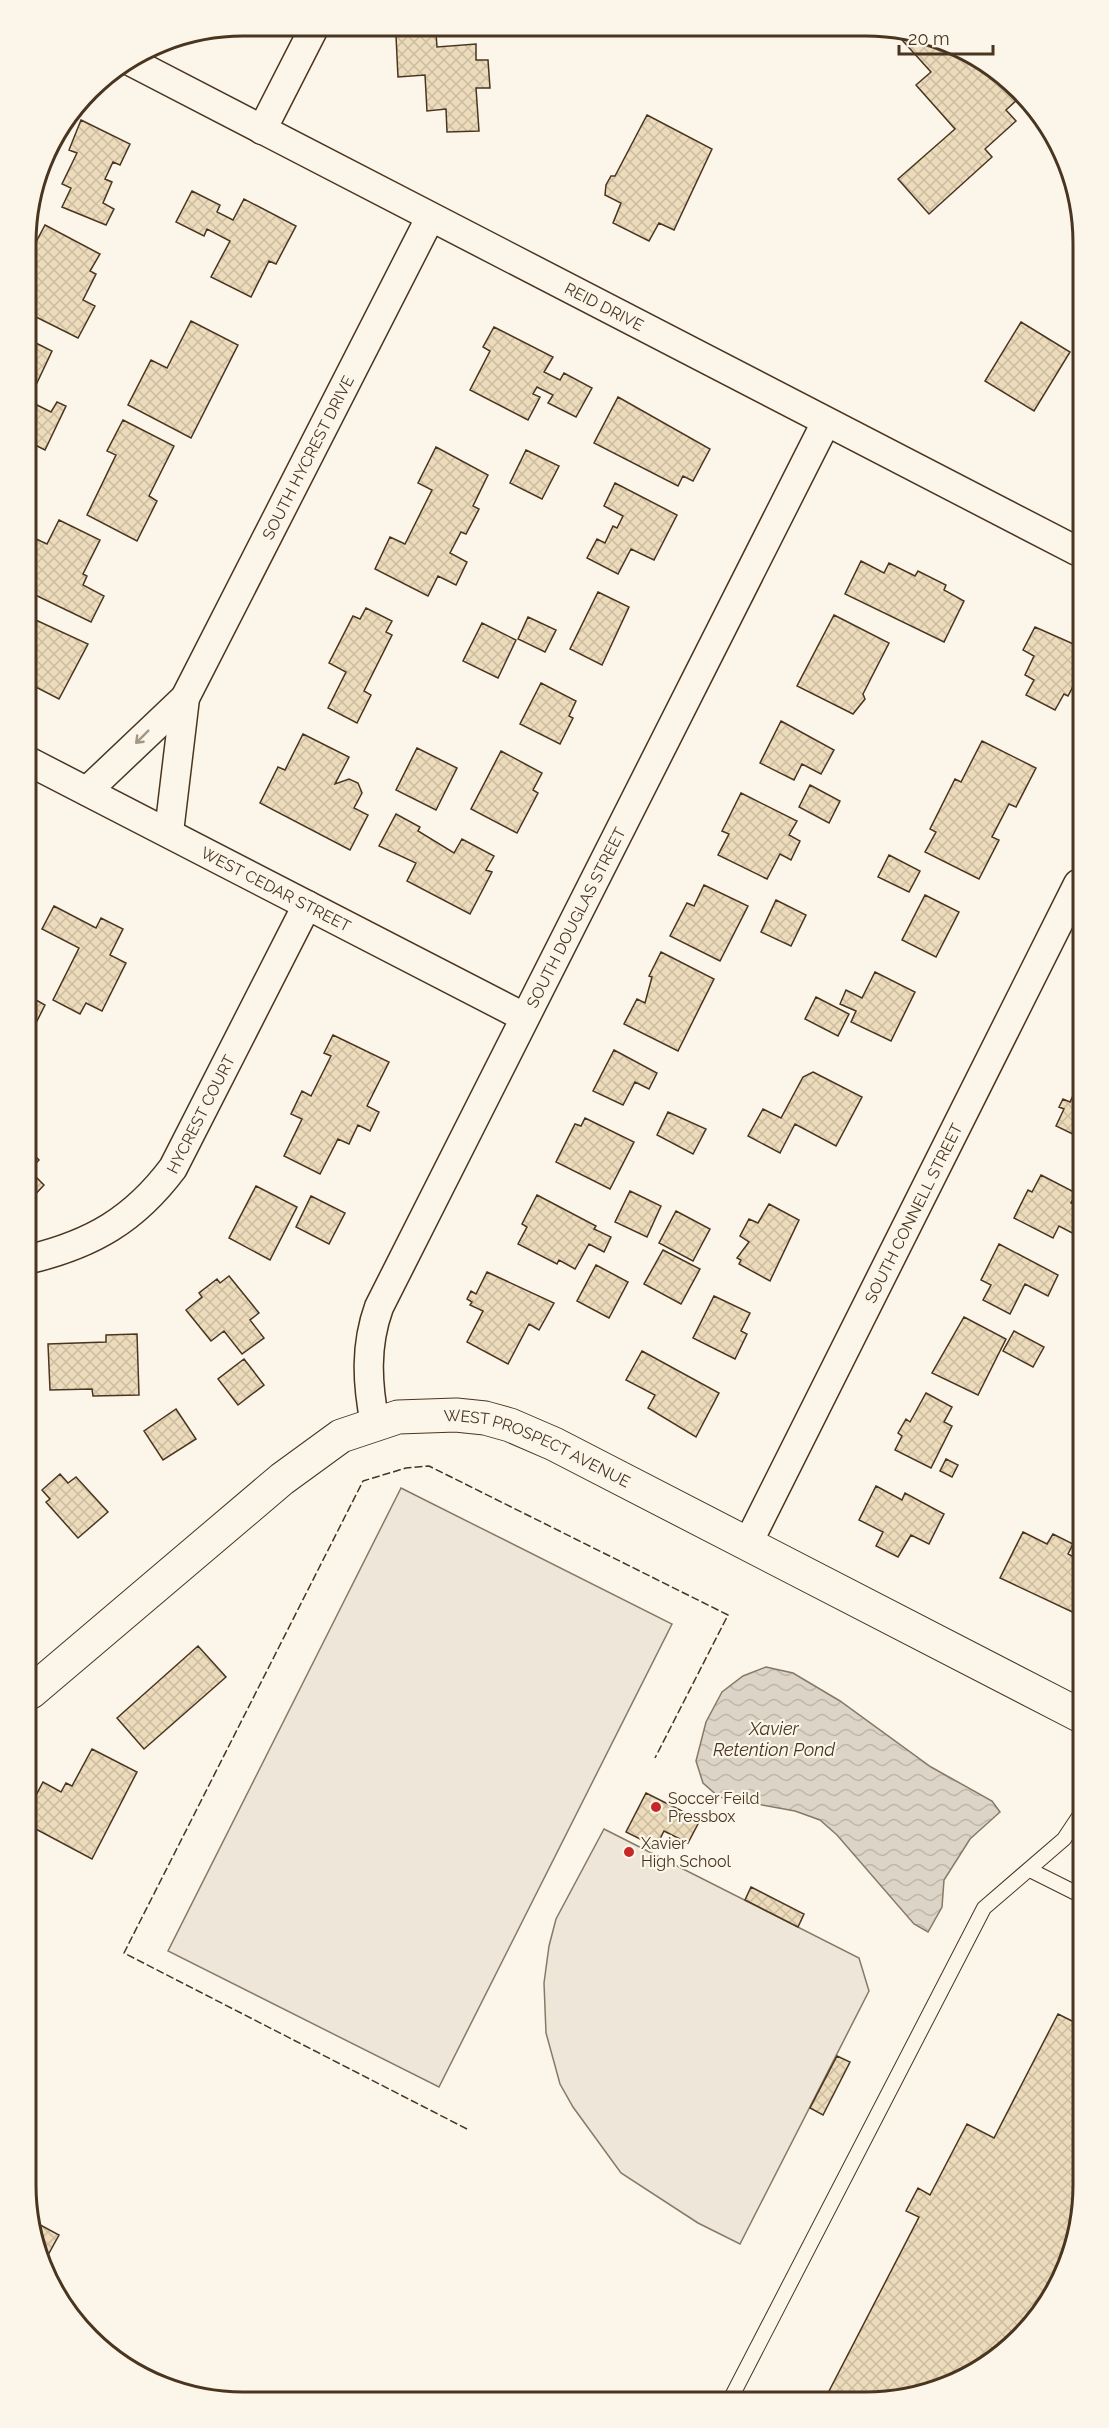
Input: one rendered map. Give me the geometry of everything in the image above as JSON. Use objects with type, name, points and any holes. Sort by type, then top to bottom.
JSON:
[{"type":"main road","name":"WEST PROSPECT AVENUE","points":[[36,1688],[282,1479],[341,1436],[398,1417],[435,1414],[485,1418],[510,1425],[554,1444],[1073,1712]]},
{"type":"street","points":[[262,130],[310,36]]},
{"type":"street","name":"REID DRIVE","points":[[138,65],[1073,549]]},
{"type":"street","name":"SOUTH HYCREST DRIVE","points":[[87,791],[185,698],[430,218]]},
{"type":"street","name":"SOUTH DOUGLAS STREET","points":[[375,1424],[368,1391],[368,1355],[370,1337],[379,1307],[826,422]]},
{"type":"street","name":"SOUTH HYCREST DRIVE","points":[[169,832],[185,698]]},
{"type":"street","name":"WEST CEDAR STREET","points":[[36,765],[524,1017]]},
{"type":"street","name":"SOUTH CONNELL STREET","points":[[748,1543],[1073,894]]},
{"type":"street","name":"HYCREST COURT","points":[[36,1257],[81,1244],[125,1217],[155,1192],[173,1168],[307,905]]},
{"type":"lane","points":[[734,2392],[984,1908],[1064,1839],[1073,1826]]},
{"type":"lane","points":[[1030,1870],[1073,1892]]},
{"type":"shaded area","points":[[401,1488],[672,1624],[439,2087],[168,1951]]},
{"type":"shaded area","points":[[604,1829],[859,1958],[869,1991],[740,2244],[698,2223],[621,2173],[573,2107],[560,2084],[546,2033],[544,1983],[549,1946],[556,1919]]},
{"type":"water","name":"Xavier Retention Pond","points":[[766,1667],[793,1673],[840,1701],[931,1767],[992,1801],[1000,1812],[970,1839],[944,1880],[942,1907],[928,1932],[914,1924],[837,1835],[820,1820],[795,1811],[719,1797],[703,1783],[696,1761],[706,1722],[722,1692],[743,1676]]},
{"type":"building","points":[[396,36],[436,36],[437,47],[476,44],[476,60],[488,60],[490,88],[476,88],[479,131],[447,132],[446,109],[427,111],[425,75],[398,77]]},
{"type":"building","points":[[901,39],[932,47],[957,57],[981,71],[1016,101],[1006,110],[1016,121],[985,149],[992,157],[929,214],[898,179],[955,129],[916,85],[931,72]]},
{"type":"building","points":[[647,115],[712,149],[674,230],[659,223],[649,241],[613,223],[621,203],[605,195],[606,185],[611,176],[615,176]]},
{"type":"building","points":[[81,120],[130,144],[120,165],[113,162],[105,179],[112,182],[103,203],[114,209],[106,225],[62,207],[71,188],[62,184],[77,153],[69,150]]},
{"type":"building","points":[[192,191],[220,205],[217,212],[233,220],[244,199],[296,226],[276,264],[269,261],[251,297],[211,277],[230,241],[207,229],[204,236],[176,222]]},
{"type":"building","points":[[45,225],[100,254],[90,271],[96,274],[83,300],[95,306],[78,338],[36,317],[36,242]]},
{"type":"building","points":[[191,321],[238,345],[191,438],[128,405],[151,360],[167,368]]},
{"type":"building","points":[[1021,322],[1070,352],[1034,411],[985,381]]},
{"type":"building","points":[[494,327],[553,357],[544,372],[560,380],[564,373],[592,388],[576,417],[548,403],[553,395],[537,387],[533,394],[540,397],[528,420],[470,390],[490,351],[483,347]]},
{"type":"building","points":[[36,343],[52,351],[36,385]]},
{"type":"building","points":[[618,397],[710,449],[693,481],[683,476],[678,486],[594,443]]},
{"type":"building","points":[[57,402],[66,406],[45,450],[36,446],[36,404],[51,412]]},
{"type":"building","points":[[123,420],[174,446],[149,496],[157,501],[137,541],[87,515],[116,455],[107,451]]},
{"type":"building","points":[[436,447],[488,475],[473,506],[479,509],[466,534],[461,532],[450,553],[467,562],[456,585],[438,576],[428,596],[375,569],[390,537],[405,544],[432,490],[418,483]]},
{"type":"building","points":[[526,450],[559,466],[542,499],[510,483]]},
{"type":"building","points":[[615,483],[677,515],[654,560],[631,549],[618,574],[587,558],[597,539],[605,543],[613,526],[617,528],[623,516],[604,506]]},
{"type":"building","points":[[59,520],[100,540],[83,574],[87,576],[83,585],[104,596],[91,622],[36,595],[36,539],[47,544]]},
{"type":"building","points":[[861,561],[884,573],[889,563],[915,576],[918,571],[946,585],[944,590],[964,601],[944,642],[845,594]]},
{"type":"building","points":[[598,592],[629,607],[602,665],[570,649]]},
{"type":"building","points":[[366,608],[392,621],[386,632],[392,635],[364,691],[371,695],[357,723],[328,708],[346,672],[329,663],[353,616],[360,619]]},
{"type":"building","points":[[834,615],[889,643],[863,694],[865,699],[853,714],[797,686]]},
{"type":"building","points":[[528,617],[556,630],[545,652],[518,639]]},
{"type":"building","points":[[36,620],[88,644],[59,699],[36,687]]},
{"type":"building","points":[[482,623],[516,640],[498,678],[463,661]]},
{"type":"building","points":[[1035,627],[1073,644],[1073,686],[1068,696],[1064,694],[1055,710],[1026,695],[1034,680],[1025,675],[1034,656],[1023,650]]},
{"type":"building","points":[[541,683],[576,701],[569,716],[573,718],[560,744],[520,724]]},
{"type":"building","points":[[781,721],[834,750],[821,774],[802,764],[794,780],[760,763]]},
{"type":"building","points":[[303,734],[349,757],[335,784],[349,779],[358,783],[362,793],[354,808],[368,815],[350,850],[260,803],[278,767],[285,770]]},
{"type":"building","points":[[982,741],[1036,768],[1016,807],[1009,804],[992,837],[999,840],[979,879],[925,852],[936,832],[930,829],[955,779],[961,782]]},
{"type":"building","points":[[417,748],[457,768],[436,810],[396,790]]},
{"type":"building","points":[[501,751],[542,773],[533,790],[538,793],[517,833],[471,809]]},
{"type":"building","points":[[810,785],[840,801],[829,823],[799,807]]},
{"type":"building","points":[[741,793],[797,821],[789,835],[800,841],[791,860],[780,854],[767,879],[718,855],[729,834],[722,831]]},
{"type":"building","points":[[396,814],[420,827],[418,831],[454,853],[462,839],[494,856],[486,870],[492,872],[470,914],[407,881],[416,863],[379,846]]},
{"type":"building","points":[[889,855],[920,871],[909,892],[878,877]]},
{"type":"building","points":[[704,885],[748,906],[720,961],[670,936],[687,903],[694,906]]},
{"type":"building","points":[[925,895],[959,912],[936,957],[902,940]]},
{"type":"building","points":[[776,900],[806,915],[791,946],[761,932]]},
{"type":"building","points":[[54,906],[96,928],[101,918],[123,929],[110,955],[126,963],[102,1011],[86,1003],[80,1014],[53,1000],[79,948],[42,929]]},
{"type":"building","points":[[661,952],[714,979],[678,1051],[624,1024],[637,999],[645,1003],[652,977],[649,976]]},
{"type":"building","points":[[875,972],[915,992],[891,1041],[851,1022],[856,1011],[840,1004],[846,990],[862,998]]},
{"type":"building","points":[[816,997],[849,1014],[838,1036],[805,1019]]},
{"type":"building","points":[[36,1000],[45,1005],[36,1023]]},
{"type":"building","points":[[333,1035],[389,1062],[367,1106],[379,1112],[370,1131],[358,1125],[349,1144],[338,1139],[320,1174],[284,1156],[302,1119],[291,1114],[302,1091],[311,1096],[331,1056],[324,1053]]},
{"type":"building","points":[[614,1050],[657,1073],[649,1089],[635,1082],[623,1105],[593,1091]]},
{"type":"building","points":[[813,1072],[862,1097],[836,1146],[795,1124],[780,1153],[748,1136],[763,1109],[781,1118],[803,1077]]},
{"type":"building","points":[[1073,1096],[1073,1134],[1056,1126],[1064,1109],[1059,1107],[1063,1099],[1070,1102]]},
{"type":"building","points":[[668,1112],[706,1129],[693,1154],[657,1135]]},
{"type":"building","points":[[585,1118],[634,1142],[610,1189],[556,1162],[575,1124],[581,1126]]},
{"type":"building","points":[[1041,1175],[1073,1191],[1071,1203],[1073,1204],[1073,1233],[1059,1226],[1053,1238],[1014,1218],[1028,1190],[1032,1192]]},
{"type":"building","points":[[36,1177],[44,1185],[36,1194]]},
{"type":"building","points":[[256,1186],[297,1207],[270,1260],[229,1238]]},
{"type":"building","points":[[630,1191],[661,1206],[647,1237],[615,1222]]},
{"type":"building","points":[[537,1195],[596,1226],[594,1229],[611,1237],[604,1252],[589,1244],[575,1269],[559,1260],[557,1264],[518,1244],[527,1227],[522,1224]]},
{"type":"building","points":[[311,1196],[345,1213],[329,1244],[296,1227]]},
{"type":"building","points":[[769,1204],[799,1220],[770,1281],[739,1264],[741,1260],[737,1258],[749,1242],[740,1236],[749,1219],[758,1223]]},
{"type":"building","points":[[676,1211],[710,1229],[693,1261],[659,1243]]},
{"type":"building","points":[[999,1244],[1058,1275],[1048,1296],[1025,1284],[1010,1314],[983,1300],[991,1285],[981,1280]]},
{"type":"building","points":[[663,1250],[700,1269],[681,1304],[644,1284]]},
{"type":"building","points":[[596,1265],[628,1282],[609,1318],[577,1301]]},
{"type":"building","points":[[487,1272],[554,1303],[539,1330],[529,1324],[508,1364],[467,1342],[483,1311],[470,1305],[472,1302],[467,1299],[471,1291],[476,1294]]},
{"type":"building","points":[[229,1276],[259,1313],[250,1320],[264,1338],[242,1354],[224,1331],[211,1341],[186,1310],[202,1297],[199,1293],[217,1279],[220,1283]]},
{"type":"building","points":[[714,1296],[750,1313],[741,1331],[747,1334],[735,1359],[693,1338]]},
{"type":"building","points":[[964,1317],[1006,1339],[978,1395],[932,1373]]},
{"type":"building","points":[[1014,1331],[1044,1347],[1033,1367],[1003,1351]]},
{"type":"building","points":[[137,1334],[139,1395],[93,1396],[92,1389],[50,1390],[48,1344],[106,1342],[106,1335]]},
{"type":"building","points":[[642,1351],[719,1393],[696,1437],[648,1408],[655,1395],[626,1380]]},
{"type":"building","points":[[244,1359],[264,1385],[238,1405],[218,1379]]},
{"type":"building","points":[[926,1393],[952,1407],[944,1422],[952,1426],[931,1468],[895,1450],[902,1436],[898,1433],[906,1419],[910,1422]]},
{"type":"building","points":[[176,1409],[196,1439],[163,1460],[144,1431]]},
{"type":"building","points":[[946,1459],[958,1465],[952,1477],[940,1471]]},
{"type":"building","points":[[60,1474],[68,1483],[76,1477],[108,1512],[78,1538],[46,1502],[50,1499],[42,1490]]},
{"type":"building","points":[[876,1486],[902,1500],[905,1493],[944,1514],[929,1544],[911,1535],[898,1557],[876,1546],[883,1532],[859,1520]]},
{"type":"building","points":[[1023,1532],[1047,1544],[1053,1534],[1073,1544],[1068,1554],[1073,1557],[1073,1612],[1000,1578]]},
{"type":"building","points":[[198,1646],[226,1677],[144,1749],[117,1718]]},
{"type":"building","points":[[92,1749],[137,1772],[92,1859],[36,1829],[36,1795],[43,1782],[61,1792],[66,1783],[72,1786]]},
{"type":"building","name":"Soccer Feild Pressbox","points":[[646,1793],[700,1820],[688,1843],[664,1831],[656,1847],[626,1832]]},
{"type":"building","points":[[751,1887],[804,1914],[798,1927],[745,1900]]},
{"type":"building","points":[[1058,2014],[1073,2022],[1073,2198],[1066,2238],[1057,2264],[1038,2300],[1022,2321],[1002,2341],[957,2371],[919,2385],[893,2390],[829,2392],[919,2217],[906,2211],[918,2188],[930,2195],[967,2124],[994,2138]]},
{"type":"building","points":[[837,2056],[850,2062],[823,2115],[810,2108]]},
{"type":"building","points":[[41,2225],[59,2235],[49,2254]]},
{"type":"fence","points":[[467,2129],[124,1953],[363,1481],[406,1468],[429,1466],[728,1615],[655,1758]]},
{"type":"place","name":"Soccer Feild Pressbox","points":[[656,1807]]},
{"type":"place","name":"Xavier High School","points":[[629,1852]]}]
